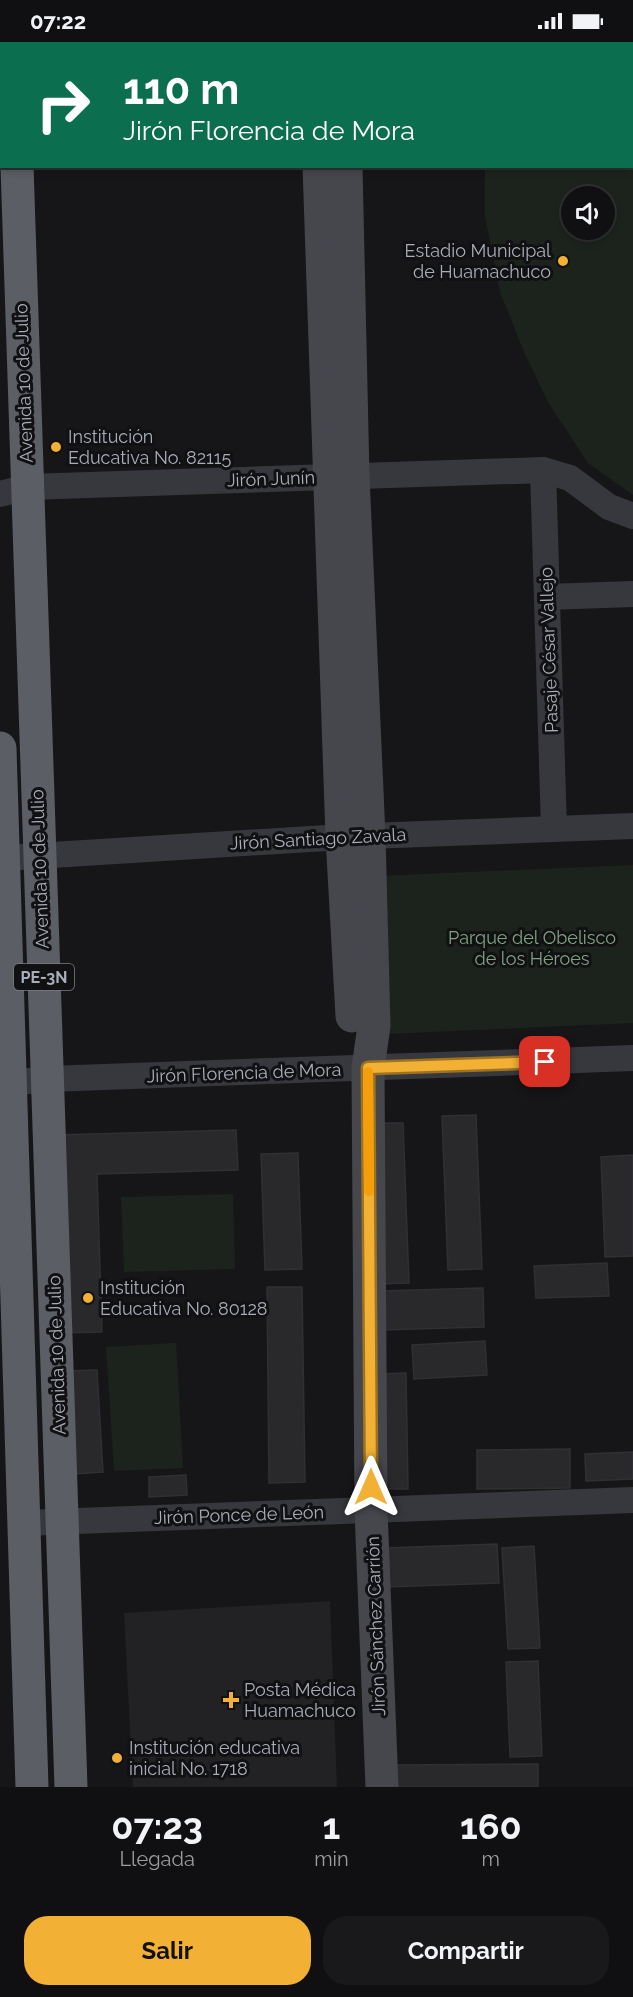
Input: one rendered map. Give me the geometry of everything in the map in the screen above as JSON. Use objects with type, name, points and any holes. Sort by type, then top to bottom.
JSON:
[{"type":"highway","name":"Avenida 10 de Julio","points":[[17,168],[14,491],[39,856],[72,1787]]},
{"type":"highway","name":"Avenida 10 de Julio","points":[[0,748],[4,858],[5,1083],[24,1523],[32,1787]]},
{"type":"main road","points":[[319,168],[341,477],[355,836],[352,1026],[368,1068]]},
{"type":"main road","points":[[341,477],[346,168]]},
{"type":"main road","name":"Jirón Sánchez Carrión","points":[[368,1068],[371,1510],[382,1787]]},
{"type":"street","name":"Jirón Junín","points":[[14,491],[543,470],[570,478],[609,507],[633,516]]},
{"type":"street","name":"Pasaje César Vallejo","points":[[543,470],[554,829]]},
{"type":"street","points":[[547,597],[633,594]]},
{"type":"street","name":"Jirón Santiago Zavala","points":[[4,858],[355,836],[633,826]]},
{"type":"street","name":"Jirón Florencia de Mora","points":[[5,1083],[48,1079],[633,1058]]},
{"type":"street","name":"Jirón Ponce de León","points":[[24,1523],[633,1500]]},
{"type":"shaded area","name":"Posta Médica Huamachuco","points":[[330,1601],[337,1787],[133,1787],[124,1613]]},
{"type":"green space","name":"Estadio Municipal de Huamachuco","points":[[485,168],[633,168],[633,495],[588,463],[548,402],[524,352],[500,292],[485,216]]},
{"type":"green space","name":"Parque del Obelisco de los Héroes","points":[[633,865],[633,1023],[386,1034],[378,876]]},
{"type":"green space","points":[[233,1194],[235,1269],[124,1272],[121,1197]]},
{"type":"green space","points":[[176,1343],[183,1468],[114,1471],[106,1347]]},
{"type":"building","points":[[476,1115],[482,1269],[448,1270],[442,1116]]},
{"type":"building","points":[[372,1123],[403,1123],[409,1283],[378,1284]]},
{"type":"building","points":[[236,1130],[238,1170],[97,1174],[102,1332],[62,1333],[55,1135]]},
{"type":"building","points":[[298,1153],[302,1269],[265,1270],[261,1154]]},
{"type":"building","points":[[633,1155],[633,1256],[605,1257],[601,1157]]},
{"type":"building","points":[[607,1263],[609,1296],[536,1298],[534,1266]]},
{"type":"building","points":[[267,1287],[302,1287],[305,1482],[269,1483]]},
{"type":"building","points":[[483,1288],[484,1327],[382,1330],[381,1291]]},
{"type":"building","points":[[485,1341],[487,1375],[414,1379],[412,1345]]},
{"type":"building","points":[[97,1370],[103,1472],[73,1474],[67,1371]]},
{"type":"building","points":[[406,1373],[408,1489],[379,1489],[378,1374]]},
{"type":"building","points":[[570,1449],[570,1488],[477,1489],[477,1450]]},
{"type":"building","points":[[633,1452],[633,1479],[586,1481],[585,1454]]},
{"type":"building","points":[[186,1475],[187,1495],[149,1497],[149,1477]]},
{"type":"building","points":[[497,1544],[499,1583],[386,1587],[385,1548]]},
{"type":"building","points":[[534,1546],[540,1648],[508,1649],[502,1548]]},
{"type":"building","points":[[538,1661],[542,1756],[510,1757],[506,1662]]},
{"type":"building","points":[[538,1764],[538,1787],[390,1787],[390,1765]]},
{"type":"slow traffic","points":[[368,1072],[369,1191]]},
{"type":"place","name":"Estadio Municipal de Huamachuco","points":[[563,261]]},
{"type":"place","name":"Institución Educativa No. 82115","points":[[56,447]]},
{"type":"place","name":"Institución Educativa No. 80128","points":[[88,1298]]},
{"type":"place","name":"Posta Médica Huamachuco","points":[[231,1700]]},
{"type":"place","name":"Institución educativa inicial No. 1718","points":[[117,1758]]},
{"type":"route","points":[[371,1487],[368,1068],[545,1062]]}]
